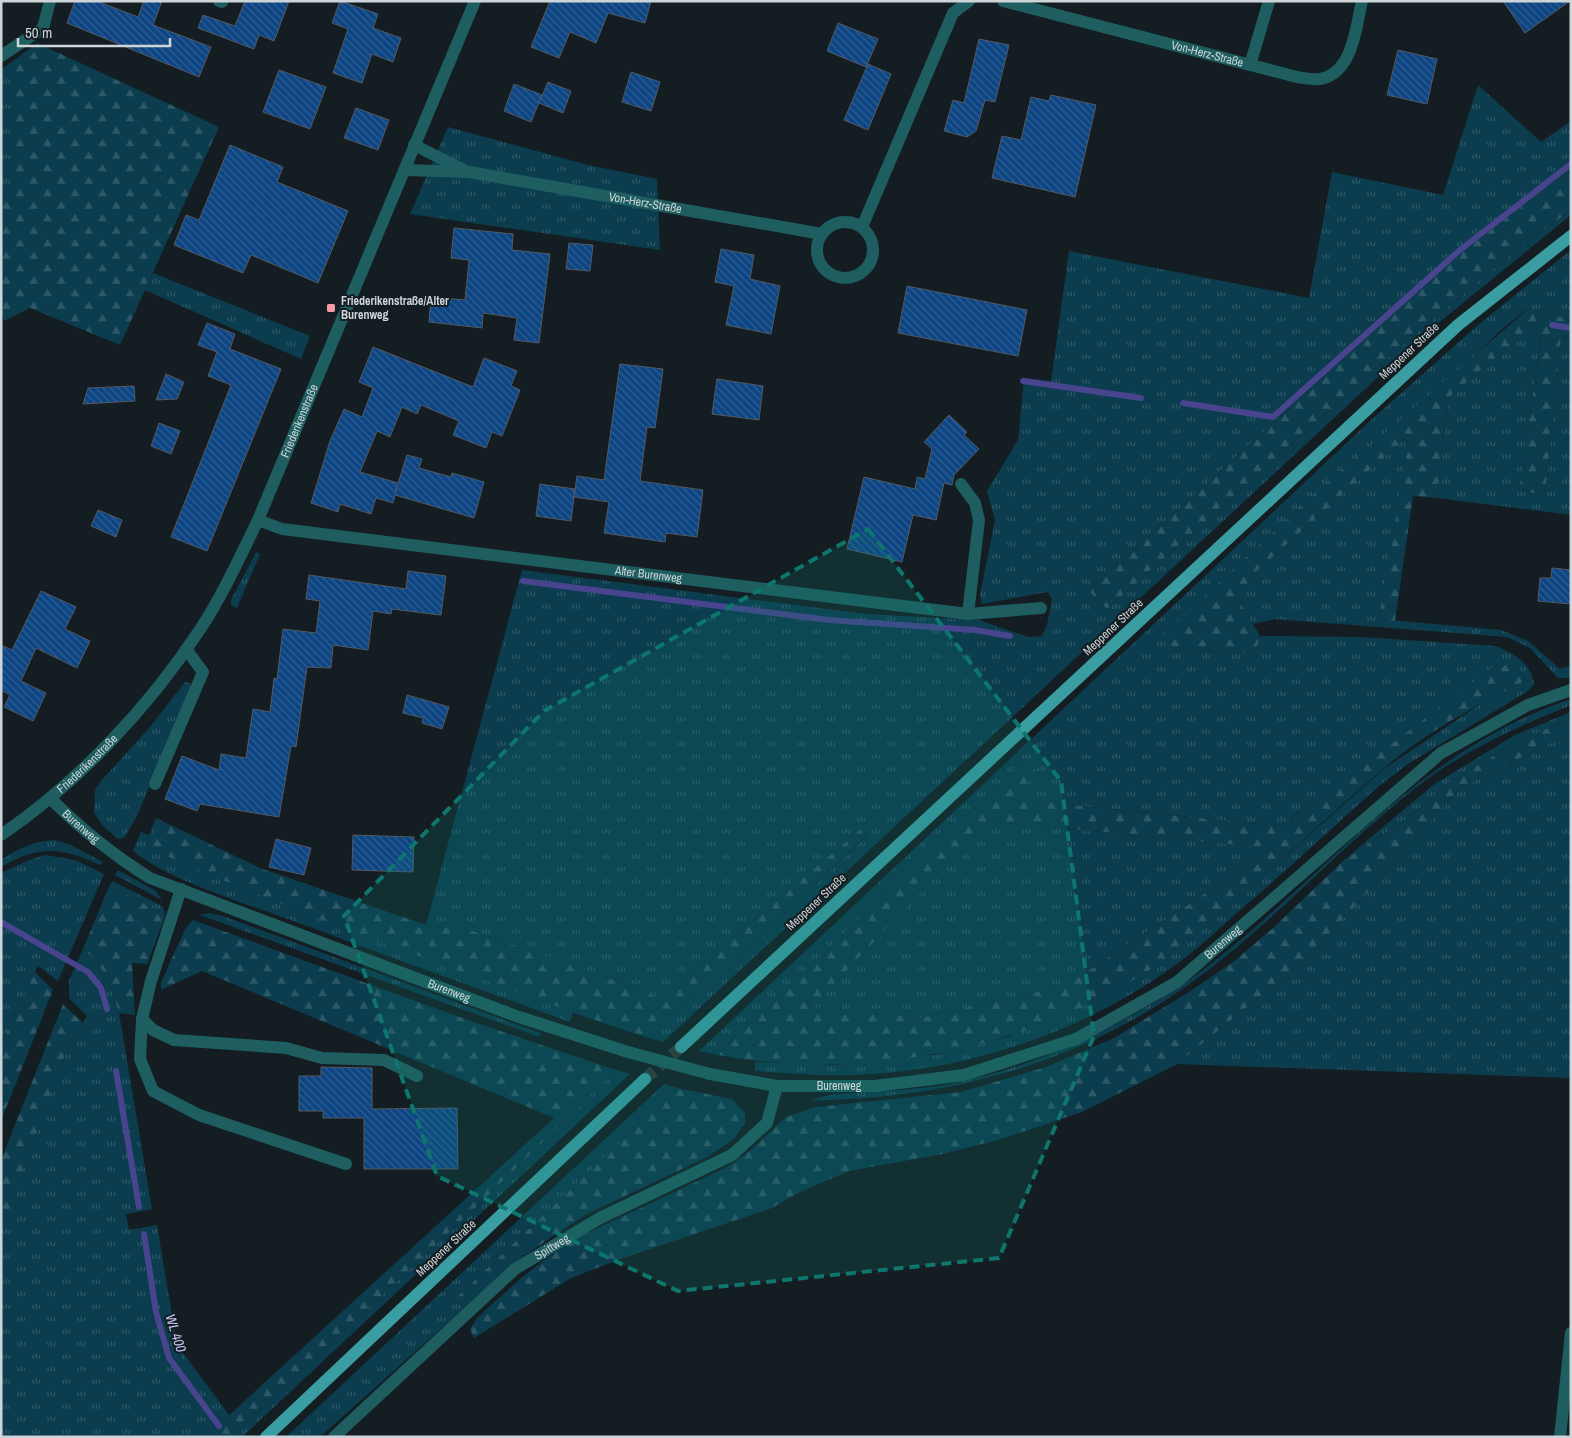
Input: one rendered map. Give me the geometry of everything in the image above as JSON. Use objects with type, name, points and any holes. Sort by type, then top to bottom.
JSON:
[{"type":"main road","name":"Meppener Straße","points":[[681,1046],[1458,325],[1571,236]]},
{"type":"main road","name":"Meppener Straße","points":[[266,1437],[645,1079]]},
{"type":"street","points":[[1,56],[44,28],[49,1]]},
{"type":"street","name":"Friederikenstraße","points":[[1,836],[50,798],[121,730],[186,649],[231,575],[258,520],[475,1]]},
{"type":"street","points":[[862,227],[953,13],[969,1]]},
{"type":"street","name":"Von-Herz-Straße","points":[[1003,1],[1297,77],[1321,79],[1337,70],[1348,57],[1362,1]]},
{"type":"street","points":[[1250,65],[1269,1]]},
{"type":"street","points":[[414,145],[468,172]]},
{"type":"street","points":[[404,170],[468,172]]},
{"type":"street","name":"Von-Herz-Straße","points":[[468,172],[822,234]]},
{"type":"street","points":[[845,222],[862,227],[868,234],[873,252],[866,268],[850,277],[832,274],[824,268],[818,252],[822,234],[836,224],[845,222]]},
{"type":"street","points":[[961,484],[975,503],[980,520],[968,614]]},
{"type":"street","name":"Alter Burenweg","points":[[258,520],[282,529],[968,614],[1041,608]]},
{"type":"street","points":[[155,784],[203,672],[186,649]]},
{"type":"street","name":"Burenweg","points":[[50,798],[80,827],[119,859],[150,878],[516,1016],[628,1052],[710,1074],[777,1086],[875,1086],[964,1075],[1076,1039],[1177,982],[1441,753],[1528,705],[1571,690]]},
{"type":"street","points":[[181,889],[151,981],[142,1019],[140,1059],[153,1091],[199,1115],[346,1164]]},
{"type":"street","points":[[142,1019],[153,1030],[174,1040],[286,1048],[322,1058],[384,1060],[417,1076]]},
{"type":"street","name":"Spittweg","points":[[334,1437],[515,1269],[600,1218],[732,1156],[767,1124],[777,1086]]},
{"type":"street","points":[[1560,1437],[1571,1334]]},
{"type":"highlighted area","points":[[868,529],[1061,781],[1094,1036],[999,1258],[678,1291],[437,1176],[344,916],[544,711]]},
{"type":"green space","points":[[37,43],[219,127],[120,345],[30,308],[4,321],[1,313],[1,197],[16,205],[16,59]]},
{"type":"green space","points":[[16,59],[16,205],[1,197],[1,69]]},
{"type":"green space","points":[[1478,85],[1541,142],[1571,121],[1571,168],[1445,266],[1089,591],[1107,609],[1399,348],[1509,256],[1571,210],[1571,215],[1420,338],[663,1042],[646,1037],[746,950],[867,836],[861,829],[661,998],[473,931],[426,925],[522,570],[866,614],[979,620],[1028,637],[1042,636],[1047,625],[1052,599],[1047,592],[982,604],[980,595],[995,520],[987,491],[1018,440],[1024,378],[1051,381],[1069,251],[1309,298],[1332,172],[1443,195]]},
{"type":"green space","points":[[448,127],[588,165],[657,179],[660,250],[410,214]]},
{"type":"green space","points":[[1571,168],[1571,210],[1509,256],[1399,348],[1107,609],[1089,591],[1445,266]]},
{"type":"green space","points":[[1571,250],[1571,319],[1526,310],[1502,329],[1172,649],[1255,654],[1260,636],[1362,637],[1495,646],[1515,656],[1529,670],[1534,684],[1528,691],[1408,764],[1379,786],[1186,957],[1152,981],[1115,1003],[1077,1022],[997,1052],[914,1070],[843,1075],[755,1071],[755,1062],[836,1065],[934,1055],[1008,1037],[1181,948],[1385,768],[1488,699],[1525,681],[1518,665],[1279,826],[1010,799],[1038,773],[1026,758],[718,1055],[699,1051],[1371,420],[1479,324]]},
{"type":"green space","points":[[153,273],[310,336],[301,359],[145,290]]},
{"type":"green space","points":[[1527,310],[1571,319],[1571,339],[1561,337],[1545,495],[1519,491],[1541,337],[1526,332],[1448,398],[1437,498],[1413,496],[1395,621],[1379,619],[1410,434],[1249,578],[1241,604],[1260,636],[1255,654],[1172,649],[1163,634],[1318,491]]},
{"type":"green space","points":[[1526,331],[1541,336],[1519,491],[1545,495],[1561,337],[1571,339],[1571,515],[1437,498],[1448,398]]},
{"type":"green space","points":[[1411,433],[1379,619],[1501,630],[1528,641],[1560,669],[1571,665],[1571,678],[1558,678],[1530,648],[1507,637],[1275,619],[1253,624],[1241,604],[1249,578]]},
{"type":"green space","points":[[256,552],[260,554],[237,608],[231,605],[231,600]]},
{"type":"green space","points":[[1518,665],[1525,681],[1470,710],[1416,743],[1364,786],[1181,948],[1131,982],[1076,1010],[1019,1032],[960,1049],[900,1059],[839,1064],[778,1063],[718,1055],[1026,758],[1038,773],[1011,799],[1279,826],[1315,802],[1494,666]],"holes":[[[988,821],[1274,848],[1065,986],[920,1018],[812,1007]]]},
{"type":"green space","points":[[185,682],[190,683],[191,687],[137,816],[124,838],[118,839],[103,826],[94,813],[95,790],[150,727]]},
{"type":"green space","points":[[1571,699],[1571,705],[1496,738],[1443,768],[1426,780],[1363,833],[1272,917],[1209,970],[1175,994],[1110,1032],[1076,1048],[1041,1061],[969,1082],[932,1090],[885,1096],[811,1101],[839,1094],[938,1086],[963,1081],[1036,1060],[1106,1029],[1196,975],[1286,900],[1416,785],[1464,751],[1515,722]]},
{"type":"green space","points":[[1571,712],[1571,718],[1521,740],[1452,780],[1404,821],[1344,860],[1433,785],[1515,735]]},
{"type":"green space","points":[[1571,718],[1571,733],[1461,787],[1313,953],[1177,1064],[1082,1112],[998,1140],[942,1154],[849,1171],[798,1193],[772,1208],[623,1258],[571,1278],[474,1338],[470,1329],[477,1318],[521,1278],[547,1258],[579,1237],[727,1167],[751,1150],[786,1117],[816,1107],[961,1092],[1046,1067],[1114,1038],[1192,990],[1233,962],[1272,929],[1344,860],[1404,821],[1452,780],[1521,740]]},
{"type":"green space","points":[[1571,733],[1571,1078],[1177,1064],[1313,953],[1461,787]]},
{"type":"green space","points":[[156,818],[160,820],[150,847],[573,1012],[570,1022],[229,898],[166,872],[133,851],[141,832],[149,835]]},
{"type":"green space","points":[[160,820],[260,868],[426,925],[473,931],[661,998],[861,829],[867,835],[746,950],[646,1037],[546,1003],[334,924],[222,880],[149,848]]},
{"type":"green space","points":[[988,821],[1274,848],[1065,986],[920,1018],[811,1007]]},
{"type":"green space","points":[[55,840],[71,845],[103,862],[100,865],[73,855],[50,851],[27,855],[1,867],[1,860],[20,849],[40,842]]},
{"type":"green space","points":[[45,855],[75,860],[104,874],[58,981],[38,966],[1,1044],[1,873]]},
{"type":"green space","points":[[118,870],[156,891],[162,900],[115,875]]},
{"type":"green space","points":[[112,881],[162,906],[165,912],[164,919],[163,913],[117,890],[108,889]]},
{"type":"green space","points":[[108,889],[117,890],[163,913],[164,919],[147,964],[132,963],[135,1015],[119,1013],[107,978],[97,963],[83,949]]},
{"type":"green space","points":[[209,913],[223,916],[540,1033],[539,1037],[200,915]]},
{"type":"green space","points":[[193,920],[465,1019],[616,1070],[472,1211],[230,1437],[205,1437],[554,1118],[202,971],[161,990],[161,983],[185,929]]},
{"type":"green space","points":[[83,949],[97,963],[107,978],[119,1013],[152,1209],[126,1214],[129,1230],[157,1225],[177,1345],[230,1416],[205,1437],[1,1437],[1,1226],[65,1055],[87,1016],[69,998],[69,980]]},
{"type":"green space","points":[[35,972],[53,990],[1,1121],[1,1044]]},
{"type":"green space","points":[[63,1004],[83,1023],[65,1055],[1,1233],[1,1160]]},
{"type":"green space","points":[[616,1070],[630,1074],[242,1437],[230,1437],[472,1211]]},
{"type":"green space","points":[[664,1084],[677,1088],[455,1299],[464,1308],[320,1437],[286,1437]]},
{"type":"green space","points":[[677,1088],[732,1099],[745,1113],[745,1123],[733,1140],[707,1157],[585,1215],[513,1263],[464,1308],[455,1299]]},
{"type":"building","points":[[75,1],[97,1],[138,17],[144,1],[162,1],[153,25],[211,47],[199,77],[67,23]]},
{"type":"building","points":[[245,1],[289,1],[274,41],[259,35],[254,49],[198,28],[203,15],[235,26]]},
{"type":"building","points":[[340,1],[378,14],[373,28],[401,38],[393,62],[372,54],[362,83],[333,73],[348,29],[332,23]]},
{"type":"building","points":[[550,1],[651,1],[645,23],[608,13],[596,43],[570,32],[559,58],[531,47]]},
{"type":"building","points":[[1503,1],[1570,1],[1525,33]]},
{"type":"building","points":[[838,23],[878,39],[866,67],[827,51]]},
{"type":"building","points":[[979,39],[1009,45],[995,102],[985,100],[976,131],[967,137],[944,131],[953,100],[964,103]]},
{"type":"building","points":[[1398,50],[1437,59],[1427,104],[1387,95]]},
{"type":"building","points":[[868,64],[891,74],[868,130],[844,120]]},
{"type":"building","points":[[279,70],[326,87],[310,129],[263,112]]},
{"type":"building","points":[[631,72],[660,82],[651,111],[622,102]]},
{"type":"building","points":[[548,82],[571,91],[563,113],[539,103]]},
{"type":"building","points":[[514,84],[542,95],[531,122],[504,111]]},
{"type":"building","points":[[1051,95],[1096,105],[1075,197],[992,178],[1002,136],[1021,140],[1031,97],[1049,101]]},
{"type":"building","points":[[356,108],[389,120],[378,150],[344,138]]},
{"type":"building","points":[[230,145],[283,167],[277,182],[348,211],[318,283],[251,255],[243,273],[174,245],[186,215],[199,220]]},
{"type":"building","points":[[454,228],[513,234],[512,250],[550,254],[539,343],[514,340],[517,318],[483,313],[482,328],[429,322],[431,297],[465,300],[469,260],[451,258]]},
{"type":"building","points":[[569,243],[593,245],[590,271],[566,269]]},
{"type":"building","points":[[721,249],[754,255],[750,279],[780,286],[771,334],[726,325],[734,286],[715,282]]},
{"type":"building","points":[[907,286],[1027,310],[1018,356],[898,333]]},
{"type":"building","points":[[207,323],[235,334],[230,349],[281,369],[207,551],[171,537],[231,385],[208,376],[217,352],[198,345]]},
{"type":"building","points":[[373,347],[473,387],[484,358],[517,371],[511,386],[520,390],[502,436],[492,432],[486,448],[453,435],[459,421],[421,405],[417,414],[402,407],[390,437],[377,431],[360,472],[398,483],[395,493],[407,455],[422,459],[419,468],[451,477],[452,473],[484,482],[474,518],[395,495],[393,503],[376,498],[371,514],[340,504],[338,512],[311,503],[330,441],[344,409],[362,417],[373,388],[359,382]]},
{"type":"building","points":[[620,364],[663,369],[655,428],[647,427],[640,481],[703,490],[697,537],[666,533],[665,542],[604,533],[609,502],[574,497],[577,476],[604,480]]},
{"type":"building","points":[[166,374],[184,382],[177,399],[156,400]]},
{"type":"building","points":[[717,379],[763,386],[759,420],[712,414]]},
{"type":"building","points":[[134,386],[135,401],[83,404],[88,388]]},
{"type":"building","points":[[949,415],[967,432],[964,435],[979,449],[954,475],[952,485],[944,483],[936,520],[913,515],[902,562],[847,549],[864,477],[915,489],[917,477],[925,479],[932,449],[924,442]]},
{"type":"building","points":[[159,423],[180,431],[171,454],[151,446]]},
{"type":"building","points":[[540,484],[575,489],[571,521],[536,516]]},
{"type":"building","points":[[98,510],[122,520],[116,537],[91,526]]},
{"type":"building","points":[[1552,568],[1571,570],[1571,604],[1538,601],[1540,578],[1551,578]]},
{"type":"building","points":[[408,571],[446,576],[441,615],[392,609],[391,614],[373,611],[368,650],[333,645],[331,668],[307,667],[296,747],[291,746],[279,817],[200,804],[197,811],[165,799],[182,756],[219,770],[221,754],[246,758],[253,709],[270,712],[274,678],[277,679],[283,629],[316,633],[320,601],[306,599],[309,575],[406,589]]},
{"type":"building","points":[[41,591],[76,607],[65,629],[90,641],[77,668],[36,648],[21,681],[46,693],[33,721],[4,707],[10,695],[1,690],[1,645],[12,650]]},
{"type":"building","points":[[407,695],[449,707],[442,729],[422,723],[423,718],[403,713]]},
{"type":"building","points":[[353,835],[414,837],[413,872],[352,870]]},
{"type":"building","points":[[276,839],[311,848],[304,875],[269,867]]},
{"type":"building","points":[[321,1067],[372,1068],[372,1109],[457,1108],[458,1169],[364,1169],[364,1118],[323,1118],[323,1111],[299,1111],[299,1076],[321,1076]]},
{"type":"waterway","points":[[1183,403],[1273,417],[1460,250],[1571,164]]},
{"type":"waterway","points":[[1552,325],[1571,328]]},
{"type":"waterway","points":[[1023,381],[1141,398]]},
{"type":"waterway","points":[[523,581],[829,620],[975,630],[1010,636]]},
{"type":"waterway","points":[[1,922],[88,972],[101,988],[107,1009]]},
{"type":"waterway","name":"WL 400","points":[[116,1071],[139,1207]]},
{"type":"waterway","name":"WL 400","points":[[144,1234],[156,1312],[169,1358],[219,1426]]},
{"type":"tunnel","points":[[645,1079],[681,1047]]},
{"type":"place","name":"Friederikenstraße/Alter Burenweg","points":[[331,308]]}]
